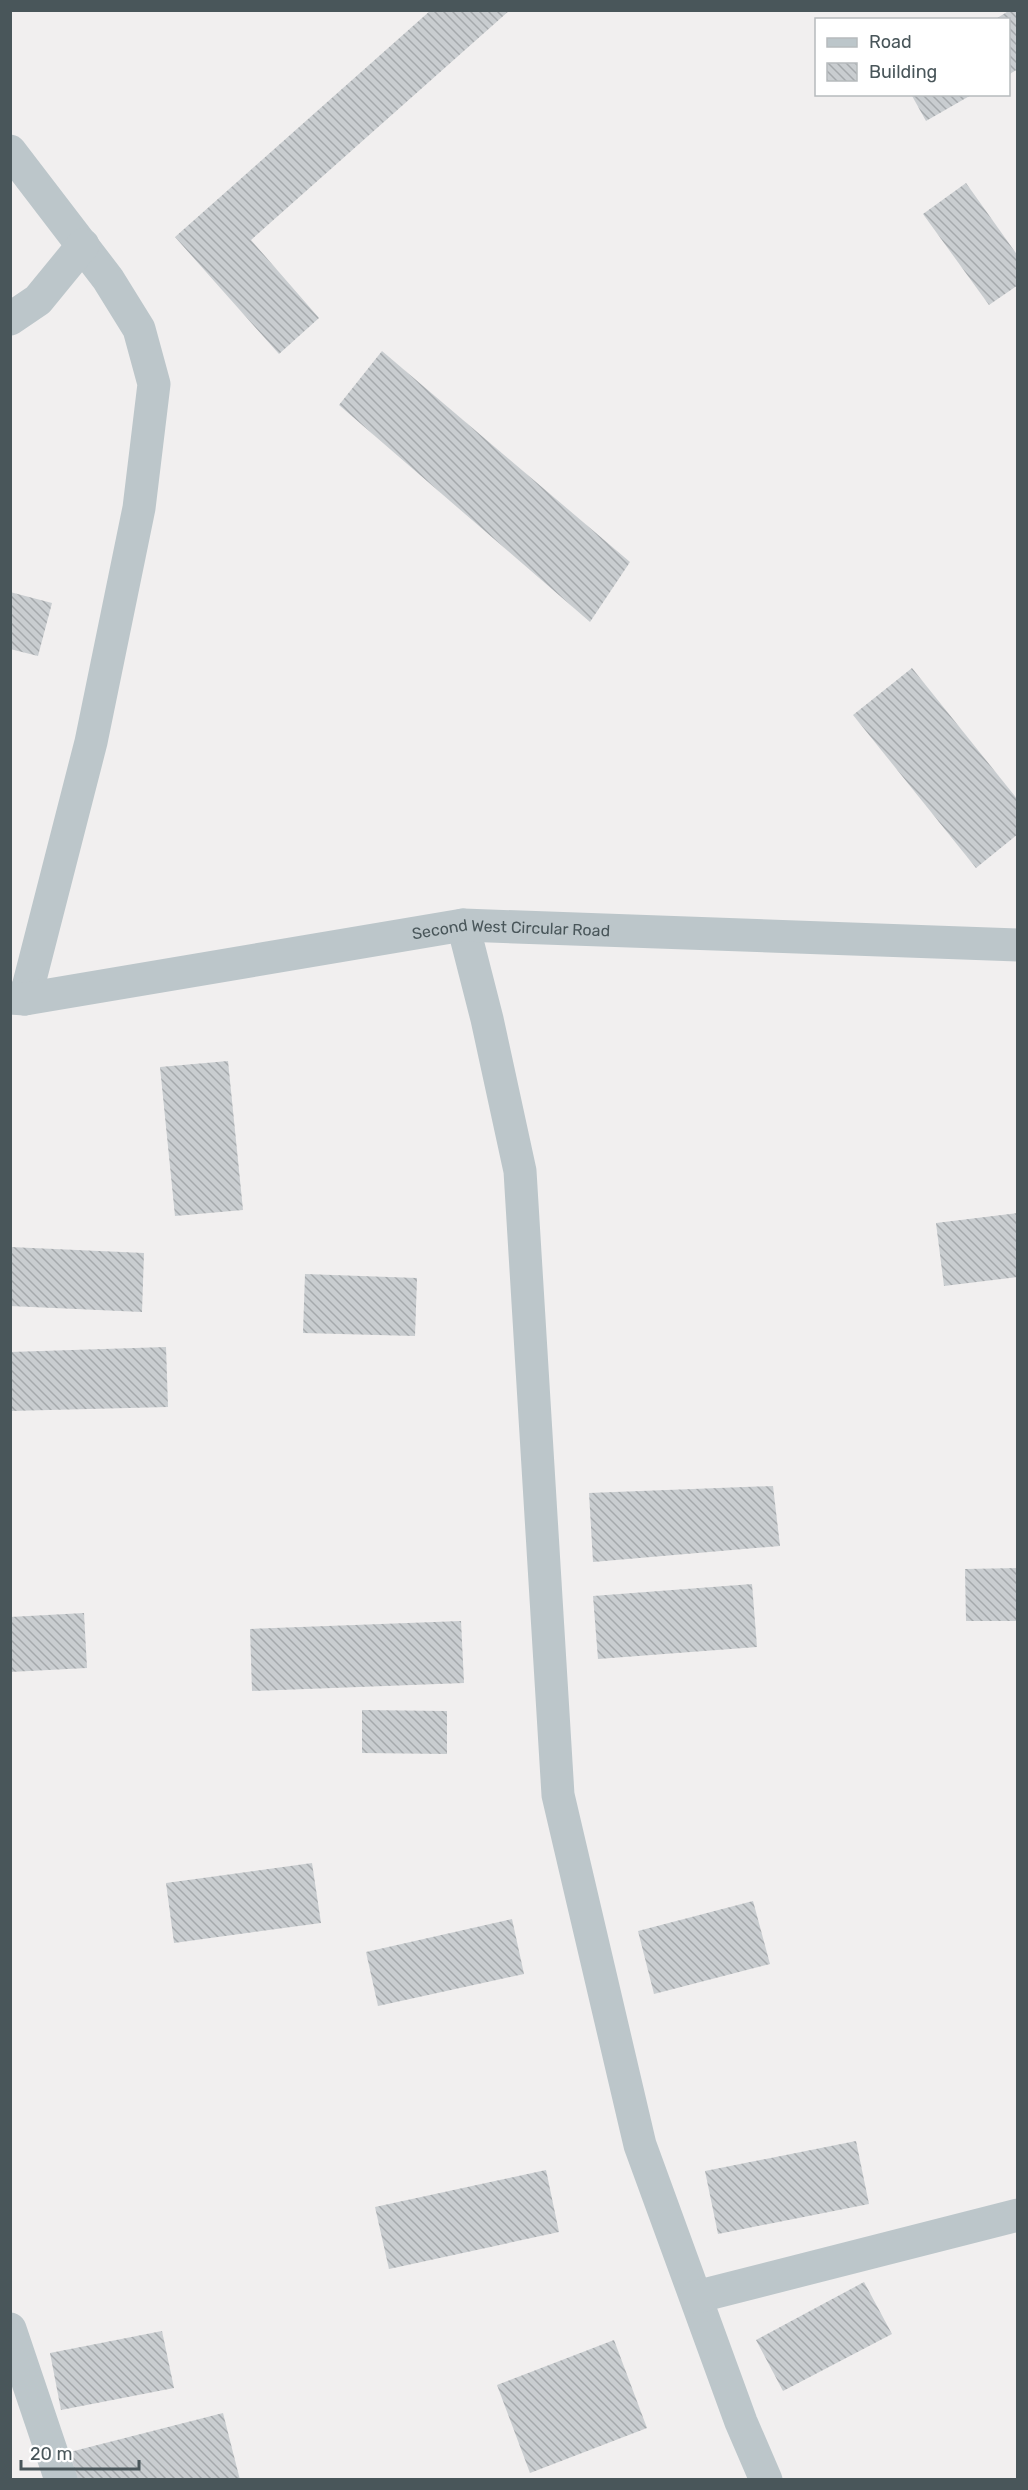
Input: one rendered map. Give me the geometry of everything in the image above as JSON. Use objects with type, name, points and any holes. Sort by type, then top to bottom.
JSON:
[{"type":"street","points":[[10,151],[108,279],[139,330],[154,384],[138,508],[90,742],[18,998]]},
{"type":"street","points":[[10,319],[38,300],[83,245]]},
{"type":"street","points":[[463,925],[487,1019],[519,1171],[558,1795],[640,2145],[741,2421],[766,2480]]},
{"type":"street","name":"Second West Circular Road","points":[[18,998],[463,925],[1017,945]]},
{"type":"street","points":[[696,2297],[1017,2215]]},
{"type":"street","points":[[10,2329],[61,2480]]},
{"type":"building","points":[[431,10],[510,10],[251,240],[319,318],[279,354],[175,237]]},
{"type":"building","points":[[1010,10],[1018,10],[1018,69],[1010,74],[1010,18],[997,18]]},
{"type":"building","points":[[912,96],[970,96],[926,121]]},
{"type":"building","points":[[966,183],[1018,256],[1018,285],[989,305],[923,214]]},
{"type":"building","points":[[382,351],[630,562],[590,622],[339,405]]},
{"type":"building","points":[[10,592],[52,603],[38,656],[10,649]]},
{"type":"building","points":[[912,668],[1018,800],[1018,834],[976,868],[853,715]]},
{"type":"building","points":[[228,1061],[243,1210],[175,1216],[160,1067]]},
{"type":"building","points":[[1018,1213],[1018,1277],[944,1286],[936,1223]]},
{"type":"building","points":[[10,1247],[144,1253],[142,1312],[10,1306]]},
{"type":"building","points":[[305,1274],[417,1278],[415,1336],[303,1333]]},
{"type":"building","points":[[166,1347],[168,1407],[10,1411],[10,1352]]},
{"type":"building","points":[[773,1486],[780,1546],[593,1562],[589,1493]]},
{"type":"building","points":[[1018,1568],[1018,1621],[966,1621],[965,1569]]},
{"type":"building","points":[[752,1584],[757,1647],[598,1659],[593,1596]]},
{"type":"building","points":[[84,1613],[87,1668],[10,1672],[10,1617]]},
{"type":"building","points":[[461,1621],[464,1683],[252,1691],[250,1629]]},
{"type":"building","points":[[362,1710],[447,1711],[447,1754],[362,1753]]},
{"type":"building","points":[[312,1863],[321,1923],[174,1943],[166,1883]]},
{"type":"building","points":[[753,1901],[770,1964],[654,1994],[638,1931]]},
{"type":"building","points":[[512,1919],[524,1974],[378,2006],[366,1952]]},
{"type":"building","points":[[856,2141],[869,2204],[718,2234],[705,2171]]},
{"type":"building","points":[[546,2170],[559,2232],[389,2269],[375,2207]]},
{"type":"building","points":[[864,2282],[892,2334],[783,2391],[756,2340]]},
{"type":"building","points":[[162,2331],[174,2388],[61,2410],[50,2353]]},
{"type":"building","points":[[614,2340],[647,2428],[530,2473],[497,2385]]},
{"type":"building","points":[[223,2413],[240,2480],[77,2480],[70,2452]]}]
